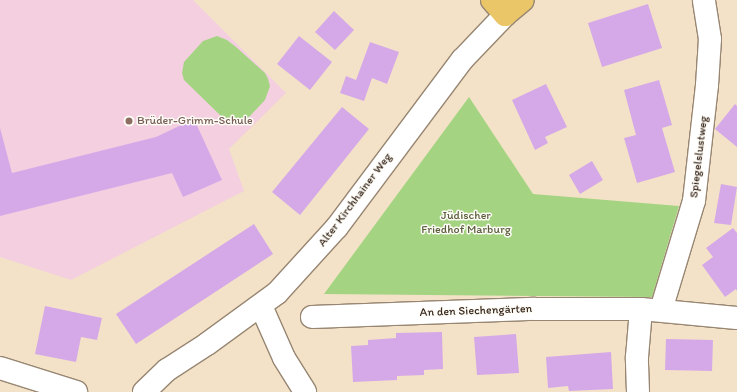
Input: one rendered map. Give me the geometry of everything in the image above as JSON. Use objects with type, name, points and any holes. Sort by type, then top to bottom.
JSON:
[{"type":"main road","points":[[499,7],[523,0]]},
{"type":"street","name":"Spiegelslustweg","points":[[638,392],[637,357],[651,310],[694,201],[707,85],[710,38],[704,0]]},
{"type":"street","name":"Alter Kirchhainer Weg","points":[[144,392],[167,370],[261,306],[277,293],[337,227],[462,60],[499,7]]},
{"type":"street","points":[[261,306],[284,358],[305,392]]},
{"type":"street","name":"An den Siechengärten","points":[[312,317],[535,309],[651,310]]},
{"type":"street","points":[[651,310],[737,318]]},
{"type":"street","points":[[0,368],[76,392]]},
{"type":"shaded area","name":"Brüder-Grimm-Schule","points":[[0,0],[193,0],[286,93],[229,149],[244,191],[71,280],[0,257]]},
{"type":"green space","points":[[217,36],[227,40],[236,47],[265,73],[268,79],[270,86],[265,100],[250,116],[244,120],[229,121],[222,117],[184,80],[182,73],[184,62],[203,41]]},
{"type":"green space","name":"Jüdischer Friedhof Marburg","points":[[469,97],[533,194],[679,206],[652,297],[324,294]]},
{"type":"building","points":[[648,4],[662,48],[602,67],[588,23]]},
{"type":"building","points":[[334,11],[354,30],[335,50],[315,32]]},
{"type":"building","points":[[299,36],[332,62],[310,90],[277,64]]},
{"type":"building","points":[[370,42],[399,52],[387,84],[372,78],[364,101],[340,93],[346,76],[356,80]]},
{"type":"building","points":[[659,80],[672,125],[662,128],[675,172],[637,183],[624,138],[636,135],[624,90]]},
{"type":"building","points":[[546,84],[567,127],[545,137],[548,143],[535,150],[512,100]]},
{"type":"building","points":[[735,104],[737,106],[737,147],[715,129]]},
{"type":"building","points":[[342,107],[369,129],[300,215],[272,192]]},
{"type":"building","points":[[194,119],[222,180],[183,197],[172,173],[0,216],[0,128],[12,173],[156,137]]},
{"type":"building","points":[[592,161],[603,180],[580,194],[569,175]]},
{"type":"building","points":[[721,184],[737,187],[731,225],[714,223]]},
{"type":"building","points":[[254,224],[273,254],[136,344],[116,314]]},
{"type":"building","points":[[733,228],[737,233],[737,291],[736,289],[725,297],[702,265],[713,257],[706,248]]},
{"type":"building","points":[[45,306],[102,318],[97,340],[81,337],[76,362],[35,354]]},
{"type":"building","points":[[442,332],[443,369],[424,370],[424,375],[397,376],[397,380],[353,382],[351,346],[368,345],[368,340],[396,338],[396,333]]},
{"type":"building","points":[[516,334],[519,373],[477,375],[474,337]]},
{"type":"building","points":[[666,339],[713,340],[712,371],[665,370]]},
{"type":"building","points":[[611,352],[613,389],[569,391],[568,386],[548,388],[546,357]]},
{"type":"place","name":"Brüder-Grimm-Schule","points":[[129,121]]}]
